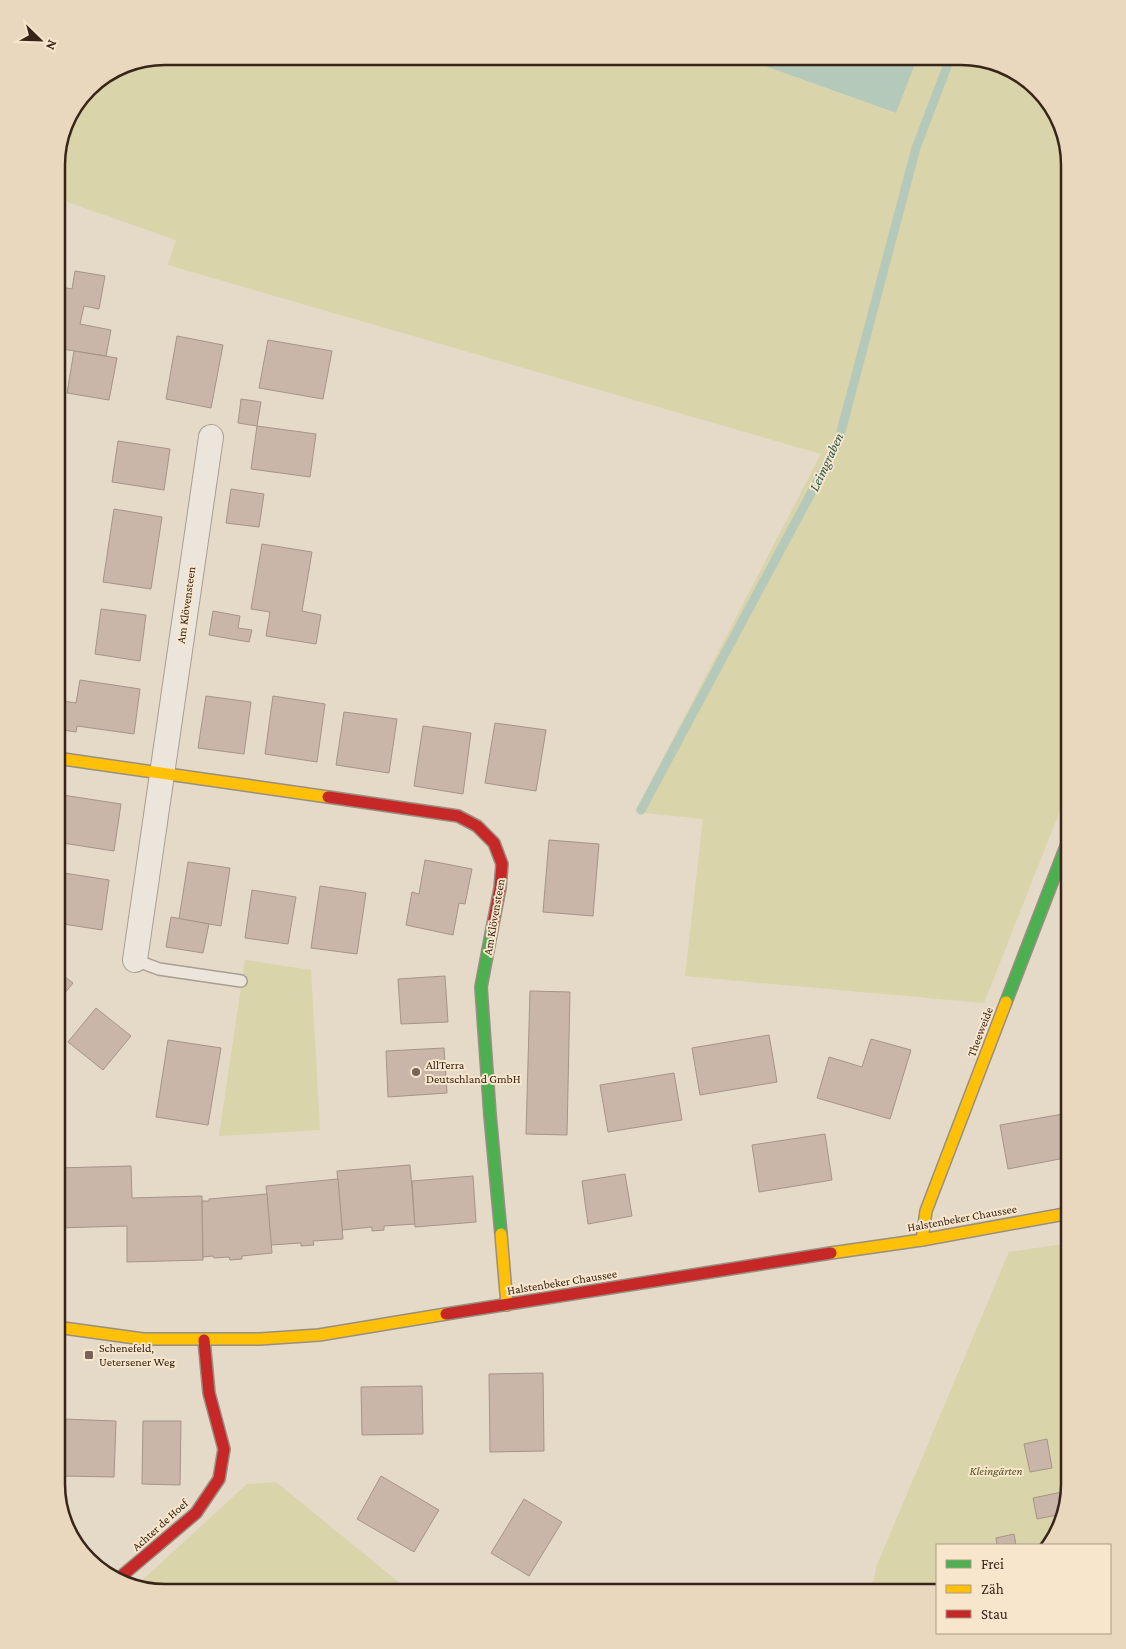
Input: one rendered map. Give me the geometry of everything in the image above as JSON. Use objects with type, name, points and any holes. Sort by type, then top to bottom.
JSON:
[{"type":"street","name":"Am Klövensteen","points":[[135,960],[211,437]]},
{"type":"street","name":"Am Klövensteen","points":[[65,759],[458,816],[478,826],[494,843],[502,864],[500,888],[481,987],[507,1305]]},
{"type":"street","name":"Theeweide","points":[[922,1240],[926,1211],[1061,859]]},
{"type":"street","name":"Halstenbeker Chaussee","points":[[65,1328],[143,1339],[260,1340],[319,1334],[713,1271],[922,1240],[1061,1215]]},
{"type":"street","name":"Achter de Hoef","points":[[123,1575],[196,1513],[219,1480],[224,1449],[209,1393],[204,1340]]},
{"type":"lane","points":[[135,960],[159,969],[241,981]]},
{"type":"green space","points":[[158,65],[762,65],[895,113],[914,65],[968,65],[993,70],[1005,75],[1032,94],[1048,115],[1053,126],[1058,139],[1061,165],[1061,808],[984,1003],[685,976],[703,819],[635,812],[821,454],[168,265],[176,240],[65,201],[65,158],[68,139],[75,121],[82,109],[99,90],[115,78],[139,68]]},
{"type":"green space","points":[[245,960],[311,970],[320,1130],[219,1136]]},
{"type":"green space","name":"Kleingärten","points":[[1061,1244],[1061,1484],[1058,1510],[1053,1523],[1041,1544],[936,1544],[936,1584],[873,1584],[877,1565],[1009,1252]]},
{"type":"green space","points":[[276,1482],[401,1584],[158,1584],[141,1581],[247,1484]]},
{"type":"shaded area","points":[[762,65],[915,65],[896,113]]},
{"type":"building","points":[[75,271],[105,276],[99,309],[84,306],[80,324],[111,330],[106,356],[65,349],[65,288],[72,289]]},
{"type":"building","points":[[177,336],[223,345],[211,408],[166,399]]},
{"type":"building","points":[[268,340],[332,351],[323,399],[259,388]]},
{"type":"building","points":[[74,351],[117,358],[109,400],[67,393]]},
{"type":"building","points":[[241,399],[261,402],[257,426],[238,423]]},
{"type":"building","points":[[257,426],[316,434],[310,477],[251,469]]},
{"type":"building","points":[[118,441],[170,449],[164,490],[112,482]]},
{"type":"building","points":[[231,489],[264,494],[259,527],[226,523]]},
{"type":"building","points":[[114,509],[162,517],[151,589],[103,582]]},
{"type":"building","points":[[262,544],[312,552],[302,611],[321,615],[316,644],[266,636],[270,612],[251,609]]},
{"type":"building","points":[[101,609],[146,615],[140,661],[95,654]]},
{"type":"building","points":[[213,611],[240,616],[238,628],[252,630],[249,642],[209,635]]},
{"type":"building","points":[[80,680],[140,689],[134,734],[77,726],[76,732],[65,730],[65,701],[76,703]]},
{"type":"building","points":[[206,696],[251,702],[244,754],[198,748]]},
{"type":"building","points":[[273,696],[325,704],[317,762],[265,754]]},
{"type":"building","points":[[344,712],[397,719],[389,773],[336,765]]},
{"type":"building","points":[[495,723],[546,730],[536,791],[485,783]]},
{"type":"building","points":[[423,726],[471,733],[463,794],[414,786]]},
{"type":"building","points":[[65,795],[121,804],[114,851],[65,843]]},
{"type":"building","points":[[549,840],[599,844],[593,916],[543,912]]},
{"type":"building","points":[[425,860],[472,869],[465,904],[459,903],[453,935],[406,925],[412,892],[419,894]]},
{"type":"building","points":[[188,862],[230,868],[221,926],[179,919]]},
{"type":"building","points":[[65,873],[109,880],[102,930],[65,924]]},
{"type":"building","points":[[320,886],[366,893],[357,954],[311,948]]},
{"type":"building","points":[[252,890],[296,897],[288,944],[245,938]]},
{"type":"building","points":[[171,917],[209,924],[203,953],[166,947]]},
{"type":"building","points":[[445,976],[448,1022],[401,1024],[398,979]]},
{"type":"building","points":[[65,977],[73,983],[65,993]]},
{"type":"building","points":[[530,991],[570,992],[567,1135],[526,1134]]},
{"type":"building","points":[[96,1008],[131,1036],[103,1070],[68,1042]]},
{"type":"building","points":[[769,1035],[777,1082],[700,1095],[692,1048]]},
{"type":"building","points":[[871,1039],[911,1050],[890,1119],[817,1098],[829,1057],[862,1067]]},
{"type":"building","points":[[168,1040],[221,1048],[208,1125],[156,1117]]},
{"type":"building","name":"AllTerra Deutschland GmbH","points":[[444,1048],[447,1093],[388,1097],[386,1051]]},
{"type":"building","points":[[674,1073],[682,1120],[608,1132],[600,1085]]},
{"type":"building","points":[[1061,1114],[1061,1159],[1008,1169],[1000,1125]]},
{"type":"building","points":[[825,1134],[832,1180],[759,1192],[752,1145]]},
{"type":"building","points":[[410,1165],[415,1224],[384,1226],[384,1230],[372,1231],[372,1227],[342,1230],[337,1171]]},
{"type":"building","points":[[131,1166],[132,1198],[202,1196],[203,1260],[127,1262],[127,1226],[65,1228],[65,1168]]},
{"type":"building","points":[[625,1174],[632,1216],[588,1224],[582,1181]]},
{"type":"building","points":[[473,1176],[476,1222],[415,1227],[412,1181]]},
{"type":"building","points":[[338,1179],[343,1239],[313,1241],[314,1245],[301,1246],[301,1243],[271,1245],[266,1186]]},
{"type":"building","points":[[267,1194],[272,1253],[242,1256],[242,1259],[230,1260],[229,1257],[203,1257],[202,1201]]},
{"type":"building","points":[[543,1373],[544,1451],[490,1452],[489,1374]]},
{"type":"building","points":[[422,1386],[423,1434],[362,1435],[361,1387]]},
{"type":"building","points":[[65,1419],[116,1421],[114,1477],[65,1476]]},
{"type":"building","points":[[143,1421],[181,1421],[180,1485],[142,1484]]},
{"type":"building","points":[[1047,1439],[1052,1468],[1030,1472],[1024,1444]]},
{"type":"building","points":[[381,1476],[439,1510],[414,1552],[357,1519]]},
{"type":"building","points":[[1060,1492],[1056,1515],[1037,1519],[1033,1498]]},
{"type":"building","points":[[524,1499],[562,1522],[529,1576],[491,1553]]},
{"type":"building","points":[[1014,1534],[1016,1544],[997,1544],[996,1538]]},
{"type":"waterway","name":"Leimgraben","points":[[641,810],[838,443],[916,148],[948,65]]},
{"type":"traffic: fast","points":[[1006,1002],[1061,859]]},
{"type":"traffic: fast","points":[[492,929],[481,987],[501,1234]]},
{"type":"traffic: slow","points":[[65,759],[328,797]]},
{"type":"traffic: slow","points":[[922,1240],[926,1211],[1006,1002]]},
{"type":"traffic: slow","points":[[831,1253],[922,1240],[1061,1215]]},
{"type":"traffic: slow","points":[[501,1234],[507,1305]]},
{"type":"traffic: slow","points":[[65,1328],[143,1339],[260,1339],[319,1335],[446,1314]]},
{"type":"traffic: jam","points":[[328,797],[458,816],[477,826],[494,843],[502,864],[500,888],[492,929]]},
{"type":"traffic: jam","points":[[446,1314],[831,1253]]},
{"type":"traffic: jam","points":[[123,1575],[196,1513],[219,1479],[224,1449],[209,1393],[204,1340]]},
{"type":"place","name":"AllTerra Deutschland GmbH","points":[[416,1072]]},
{"type":"place","name":"Schenefeld, Uetersener Weg","points":[[89,1355]]}]
